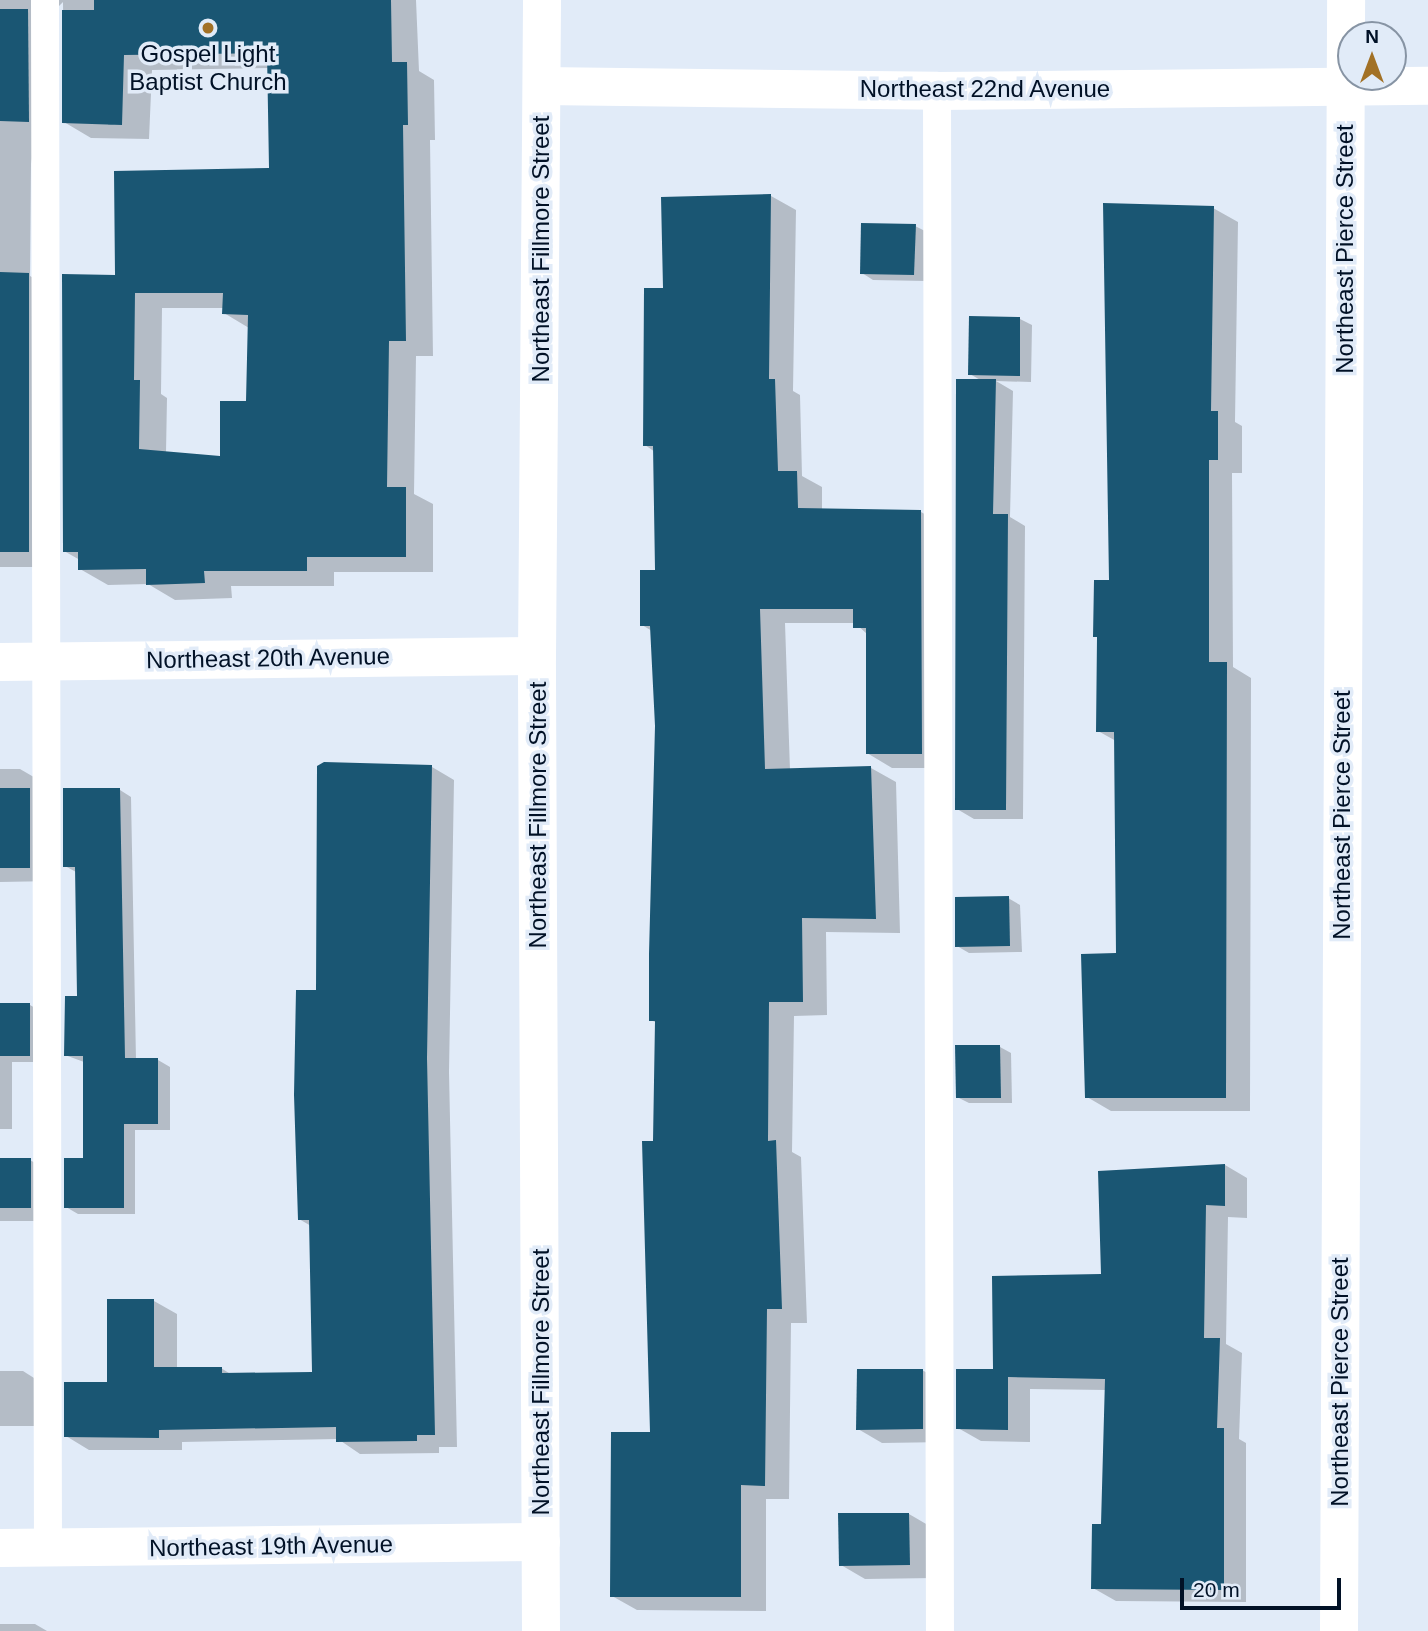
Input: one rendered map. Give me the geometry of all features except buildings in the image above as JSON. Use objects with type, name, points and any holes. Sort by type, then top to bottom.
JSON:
[{"type":"street","name":"Northeast Fillmore Street","points":[[541,1631],[537,656],[542,0]]},
{"type":"street","name":"Northeast Pierce Street","points":[[1346,0],[1346,21]]},
{"type":"street","name":"Northeast 22nd Avenue","points":[[542,86],[937,90],[1337,87]]},
{"type":"street","name":"Northeast 22nd Avenue","points":[[1407,86],[1428,86]]},
{"type":"street","name":"Northeast Pierce Street","points":[[1339,1631],[1345,91]]},
{"type":"street","name":"Northeast 20th Avenue","points":[[0,662],[537,656]]},
{"type":"street","name":"Northeast 19th Avenue","points":[[0,1548],[541,1542]]},
{"type":"lane","points":[[45,0],[43,662],[48,1548]]},
{"type":"lane","points":[[937,90],[940,1631]]},
{"type":"place","name":"Gospel Light Baptist Church","points":[[208,28]]}]
